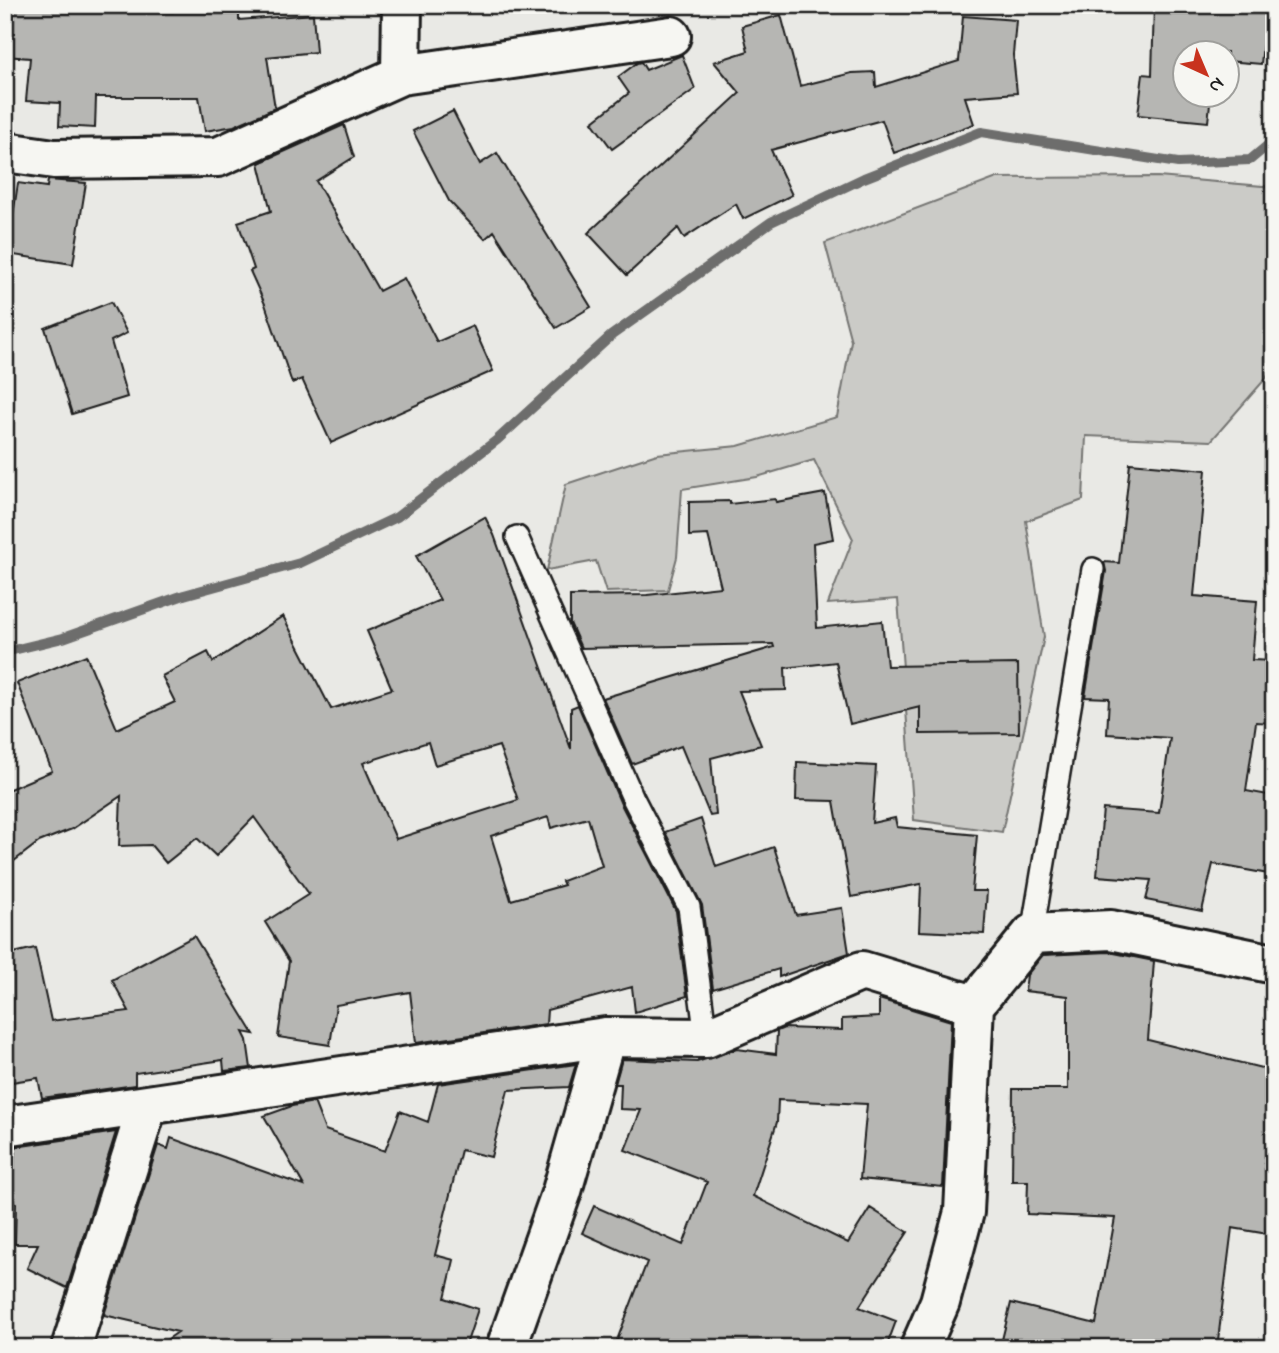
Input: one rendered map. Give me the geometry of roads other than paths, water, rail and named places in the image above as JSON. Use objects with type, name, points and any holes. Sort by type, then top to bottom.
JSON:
[{"type":"street","points":[[401,75],[402,5]]},
{"type":"street","points":[[5,152],[54,159],[218,157],[401,75],[671,36]]},
{"type":"street","points":[[920,1348],[940,1302],[964,1212],[974,1005],[1032,934],[1111,930],[1274,964]]},
{"type":"street","points":[[5,1126],[606,1037],[706,1038],[862,971],[974,1005]]},
{"type":"street","points":[[506,1348],[562,1191],[606,1037]]},
{"type":"street","points":[[71,1348],[147,1107]]},
{"type":"lane","points":[[517,537],[633,798],[689,906],[706,1038]]},
{"type":"lane","points":[[1032,934],[1093,569]]},
{"type":"waterway","points":[[5,652],[63,638],[184,595],[300,563],[397,517],[497,440],[612,335],[771,222],[864,178],[981,132],[1178,163],[1250,160],[1274,140]]}]
